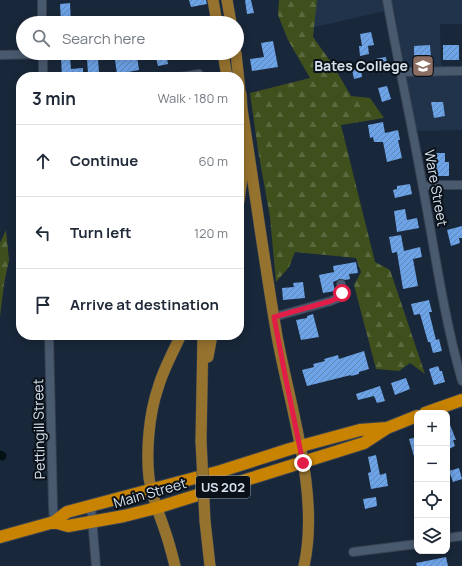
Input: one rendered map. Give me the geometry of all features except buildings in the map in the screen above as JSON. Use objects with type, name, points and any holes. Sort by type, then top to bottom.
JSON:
[{"type":"highway","points":[[434,410],[462,400]]},
{"type":"highway","name":"Main Street","points":[[54,522],[68,526],[92,523],[156,508],[364,443],[386,428],[414,417]]},
{"type":"highway","name":"Main Street","points":[[0,537],[54,522],[67,512],[221,471],[301,446],[360,430],[386,428]]},
{"type":"main road","points":[[213,0],[216,16]]},
{"type":"main road","points":[[227,0],[230,16]]},
{"type":"main road","points":[[224,60],[226,72]]},
{"type":"main road","points":[[237,60],[238,72]]},
{"type":"main road","points":[[244,114],[274,317],[301,446],[308,508],[307,543],[304,566]]},
{"type":"main road","points":[[175,566],[156,508],[149,478],[149,428],[158,387],[179,340]]},
{"type":"main road","points":[[203,340],[200,441],[205,521],[210,566]]},
{"type":"main road","points":[[202,393],[211,340]]},
{"type":"street","points":[[42,0],[42,16]]},
{"type":"street","name":"Ware Street","points":[[387,0],[453,351],[462,381]]},
{"type":"street","points":[[0,55],[16,55]]},
{"type":"street","points":[[43,60],[44,72]]},
{"type":"street","points":[[401,72],[462,71]]},
{"type":"street","points":[[423,187],[433,185],[462,185]]},
{"type":"street","points":[[274,317],[338,298],[342,293],[341,284]]},
{"type":"street","name":"Pettingill Street","points":[[49,340],[54,522]]},
{"type":"street","points":[[91,506],[96,566]]},
{"type":"street","points":[[450,538],[462,536]]},
{"type":"street","points":[[353,552],[414,544]]},
{"type":"shaded area","name":"Bates College","points":[[306,0],[462,0],[462,24],[440,24],[441,66],[462,66],[462,130],[416,131],[394,9],[311,28]]},
{"type":"green space","points":[[279,0],[317,0],[313,37],[333,65],[351,96],[370,98],[384,118],[341,125],[375,262],[390,270],[425,374],[410,363],[399,371],[376,369],[354,285],[361,272],[356,258],[295,252],[289,267],[276,282],[270,217],[250,93],[310,78],[288,40],[278,15]]},
{"type":"green space","points":[[6,230],[9,260],[0,317],[0,243]]},
{"type":"place","name":"Bates College","points":[[423,66]]},
{"type":"route","points":[[303,463],[301,446],[274,317],[331,301],[338,298],[342,293]]}]
